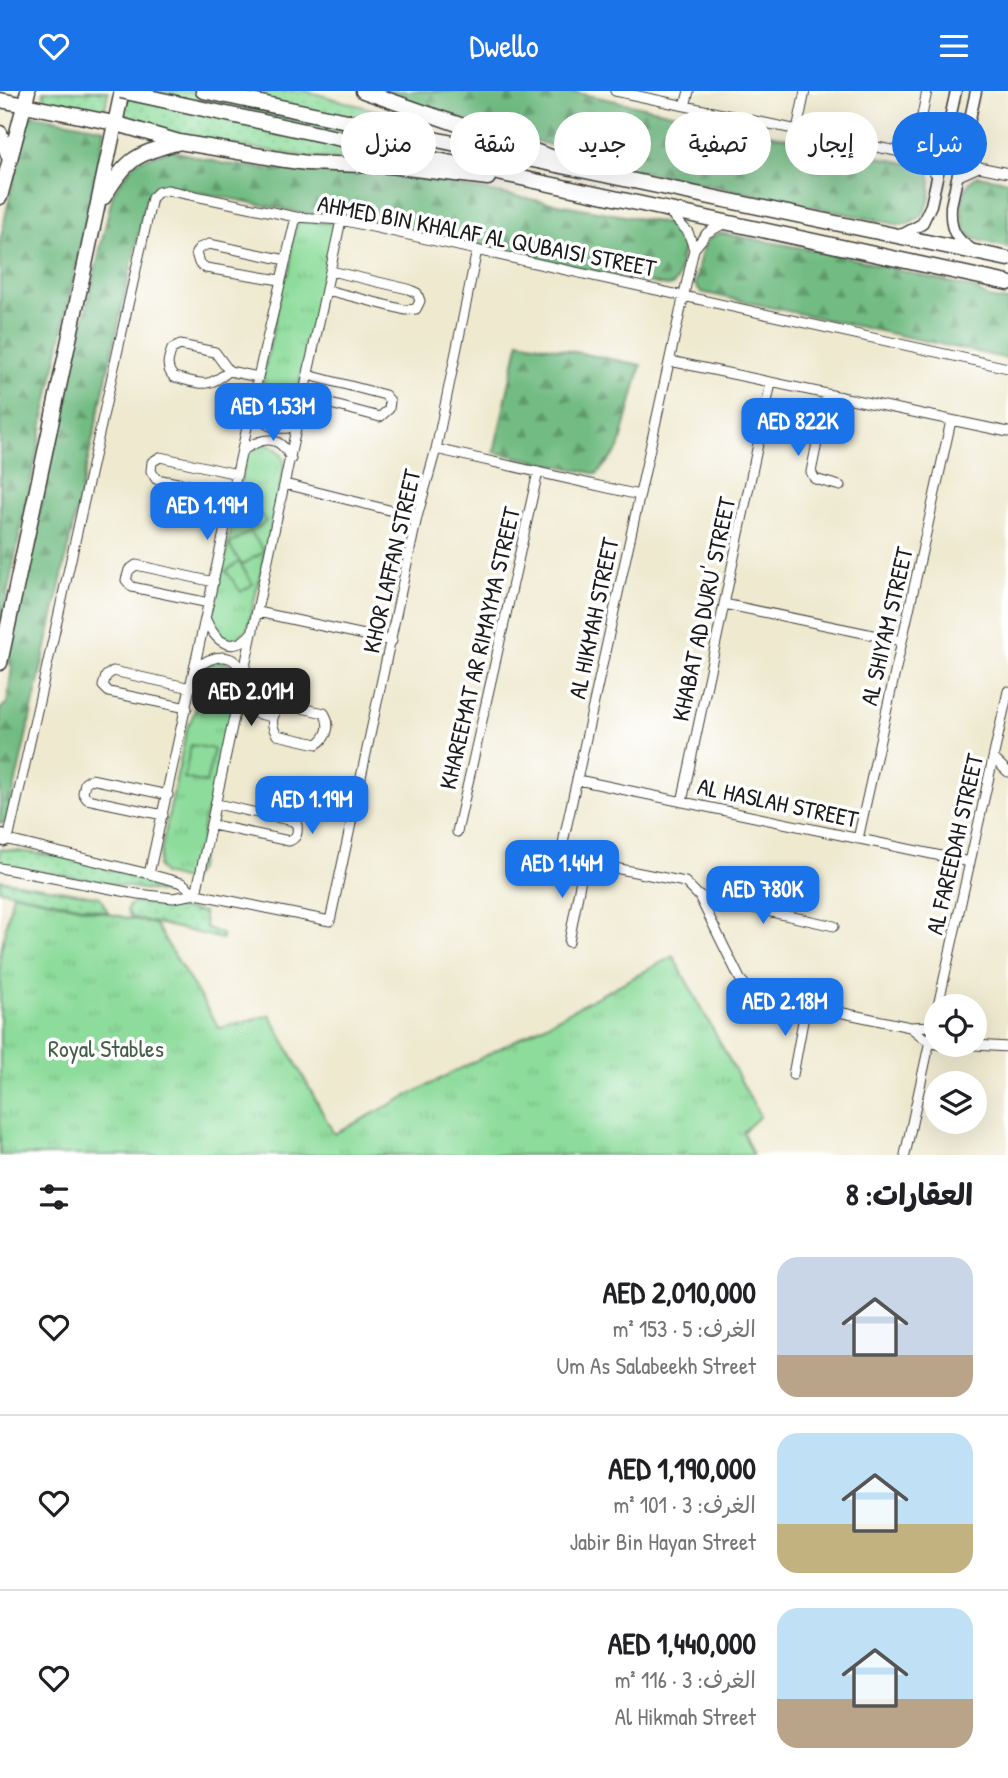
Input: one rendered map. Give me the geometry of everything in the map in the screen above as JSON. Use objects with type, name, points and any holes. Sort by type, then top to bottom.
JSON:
[{"type":"main road","points":[[34,91],[40,104],[51,110]]},
{"type":"main road","points":[[203,91],[554,165]]},
{"type":"main road","points":[[363,91],[554,157]]},
{"type":"main road","points":[[90,118],[106,115],[121,93]]},
{"type":"main road","points":[[0,663],[121,93]]},
{"type":"main road","points":[[121,93],[1008,283]]},
{"type":"main road","points":[[0,197],[27,98]]},
{"type":"main road","points":[[0,100],[27,98],[51,110],[114,123],[179,142],[307,163],[390,166],[459,176],[542,182]]},
{"type":"main road","points":[[0,133],[9,157]]},
{"type":"main road","points":[[99,204],[134,158],[179,142]]},
{"type":"main road","points":[[601,175],[1008,259]]},
{"type":"street","points":[[615,91],[785,127]]},
{"type":"street","points":[[685,106],[689,91]]},
{"type":"street","points":[[801,112],[805,91]]},
{"type":"street","points":[[924,112],[928,91]]},
{"type":"street","points":[[951,112],[956,91]]},
{"type":"street","points":[[971,112],[976,91]]},
{"type":"street","points":[[987,169],[1008,173]]},
{"type":"street","points":[[898,237],[922,224],[931,205],[937,175]]},
{"type":"street","points":[[931,205],[937,213],[949,212],[957,177],[961,175]]},
{"type":"street","name":"AHMED BIN KHALAF AL QUBAISI STREET","points":[[3,839],[152,198],[158,192],[167,190],[296,217],[341,220],[1008,368]]},
{"type":"street","points":[[951,206],[950,221],[957,239],[977,252]]},
{"type":"street","points":[[667,210],[688,232],[694,250]]},
{"type":"street","points":[[149,874],[232,493],[296,217]]},
{"type":"street","points":[[196,894],[213,825],[341,220]]},
{"type":"street","points":[[694,250],[707,233],[726,223]]},
{"type":"street","points":[[280,280],[206,268],[200,263],[196,253],[199,248],[209,244],[286,260]]},
{"type":"street","name":"KHOR LAFFAN STREET","points":[[196,894],[330,921],[417,517],[436,449],[477,250]]},
{"type":"street","name":"AL HIKMAH STREET","points":[[584,863],[569,858],[563,844],[694,250]]},
{"type":"street","points":[[327,290],[405,310],[416,309],[420,301],[417,293],[408,289],[331,271]]},
{"type":"street","points":[[229,371],[208,384],[174,377],[167,367],[168,358],[172,349],[180,345],[215,352],[229,371],[258,377]]},
{"type":"street","points":[[670,361],[1008,432]]},
{"type":"street","points":[[304,397],[380,417],[390,409],[390,401],[385,395],[308,375]]},
{"type":"street","name":"KHABAT AD DURU' STREET","points":[[682,802],[771,383]]},
{"type":"street","points":[[827,394],[811,472],[815,479],[840,486]]},
{"type":"street","points":[[252,406],[259,419],[273,428],[290,426],[300,414]]},
{"type":"street","name":"AL SHIYAM STREET","points":[[858,839],[951,421]]},
{"type":"street","points":[[242,451],[254,442],[272,440],[286,448],[290,459]]},
{"type":"street","points":[[436,449],[639,495]]},
{"type":"street","points":[[232,493],[156,479],[151,471],[152,462],[160,457],[237,474]]},
{"type":"street","name":"KHAREEMAT AR RIMAYMA STREET","points":[[457,832],[538,473]]},
{"type":"street","points":[[285,484],[417,517]]},
{"type":"street","points":[[209,603],[132,587],[126,580],[129,570],[136,565],[214,582]]},
{"type":"street","points":[[724,604],[902,641]]},
{"type":"street","points":[[258,612],[392,641]]},
{"type":"street","points":[[206,620],[222,643],[238,643],[247,639],[254,630]]},
{"type":"street","points":[[195,669],[210,658],[224,657],[237,663],[243,680]]},
{"type":"street","points":[[187,708],[109,692],[103,686],[106,676],[113,671],[191,688]]},
{"type":"street","name":"AL FAREEDAH STREET","points":[[941,994],[1008,691]]},
{"type":"street","points":[[284,703],[324,713],[328,719],[328,730],[323,740],[317,744],[277,735],[272,728],[272,717],[284,703]]},
{"type":"street","points":[[237,709],[272,717]]},
{"type":"street","points":[[993,758],[1008,772]]},
{"type":"street","points":[[163,815],[87,799],[83,793],[85,783],[91,779],[168,795]]},
{"type":"street","name":"AL HASLAH STREET","points":[[578,780],[970,862]]},
{"type":"street","points":[[213,825],[289,841],[295,839],[298,832],[293,821],[217,804]]},
{"type":"street","points":[[3,839],[182,883],[196,894]]},
{"type":"street","points":[[569,942],[584,863],[685,882],[698,896],[740,978],[750,991],[762,996],[910,1027],[924,1028]]},
{"type":"street","points":[[0,868],[138,894],[173,898],[196,894]]},
{"type":"street","points":[[698,896],[834,926]]},
{"type":"street","points":[[793,1075],[806,1005]]},
{"type":"street","points":[[910,1027],[924,1037]]},
{"type":"street","points":[[987,1046],[1008,1047]]},
{"type":"street","points":[[905,1155],[931,1057]]},
{"type":"green space","points":[[43,91],[108,91],[105,109],[96,113],[45,100]]},
{"type":"green space","points":[[128,91],[306,91],[382,112],[341,112],[341,159],[309,157],[196,139],[122,122]]},
{"type":"green space","points":[[381,91],[569,91],[667,112],[665,112],[665,175],[771,175],[771,134],[785,137],[785,175],[878,175],[878,157],[892,160],[892,175],[930,175],[930,197],[923,213],[917,219],[900,225],[651,173],[651,112],[554,112],[554,146],[540,142],[540,112],[450,112],[450,116]]},
{"type":"green space","points":[[28,114],[105,129],[0,628],[0,241]]},
{"type":"green space","points":[[170,150],[225,164],[268,169],[341,171],[341,175],[398,175],[674,225],[684,234],[678,278],[673,285],[667,286],[168,186],[157,187],[147,196],[8,817],[4,824],[0,823],[0,709],[7,703],[12,667],[6,659],[113,193],[135,162]]},
{"type":"green space","points":[[977,176],[1008,181],[1008,248],[968,237],[962,213],[963,196]]},
{"type":"green space","points":[[298,221],[332,223],[336,232],[302,369],[297,412],[287,422],[275,423],[264,416],[257,405],[283,282],[290,268],[292,243]]},
{"type":"green space","points":[[720,233],[830,253],[975,289],[989,298],[1008,301],[1008,359],[701,292],[695,285],[701,254],[708,241]]},
{"type":"green space","points":[[519,341],[641,365],[619,449],[597,474],[494,452]]},
{"type":"green space","points":[[277,391],[288,398],[289,403],[282,414],[277,415],[266,408],[265,403],[272,392]]},
{"type":"green space","points":[[265,444],[279,451],[285,465],[248,629],[235,639],[230,639],[220,635],[212,621],[246,456],[251,449]]},
{"type":"green space","points":[[252,502],[266,522],[253,530],[240,511]]},
{"type":"green space","points":[[250,531],[264,551],[242,565],[229,545]]},
{"type":"green space","points":[[239,562],[253,584],[241,592],[226,571]]},
{"type":"green space","points":[[216,661],[232,666],[239,681],[213,800],[204,820],[201,856],[197,870],[189,881],[163,874],[158,866],[187,728],[197,704],[199,674],[204,667]]},
{"type":"green space","points":[[218,669],[226,673],[230,681],[226,689],[218,693],[210,689],[206,681],[210,673]]},
{"type":"green space","points":[[191,745],[214,749],[206,783],[184,778]]},
{"type":"green space","points":[[0,849],[65,857],[163,884],[167,889],[166,893],[0,865]]},
{"type":"green space","points":[[0,880],[100,897],[108,912],[0,890]]},
{"type":"green space","name":"Royal Stables","points":[[13,893],[155,924],[219,1028],[270,1015],[334,1134],[673,956],[760,1116],[743,1132],[753,1155],[0,1155],[0,955]]},
{"type":"green space","points":[[134,902],[203,912],[206,928],[222,934],[222,939],[131,917],[127,910]]}]
